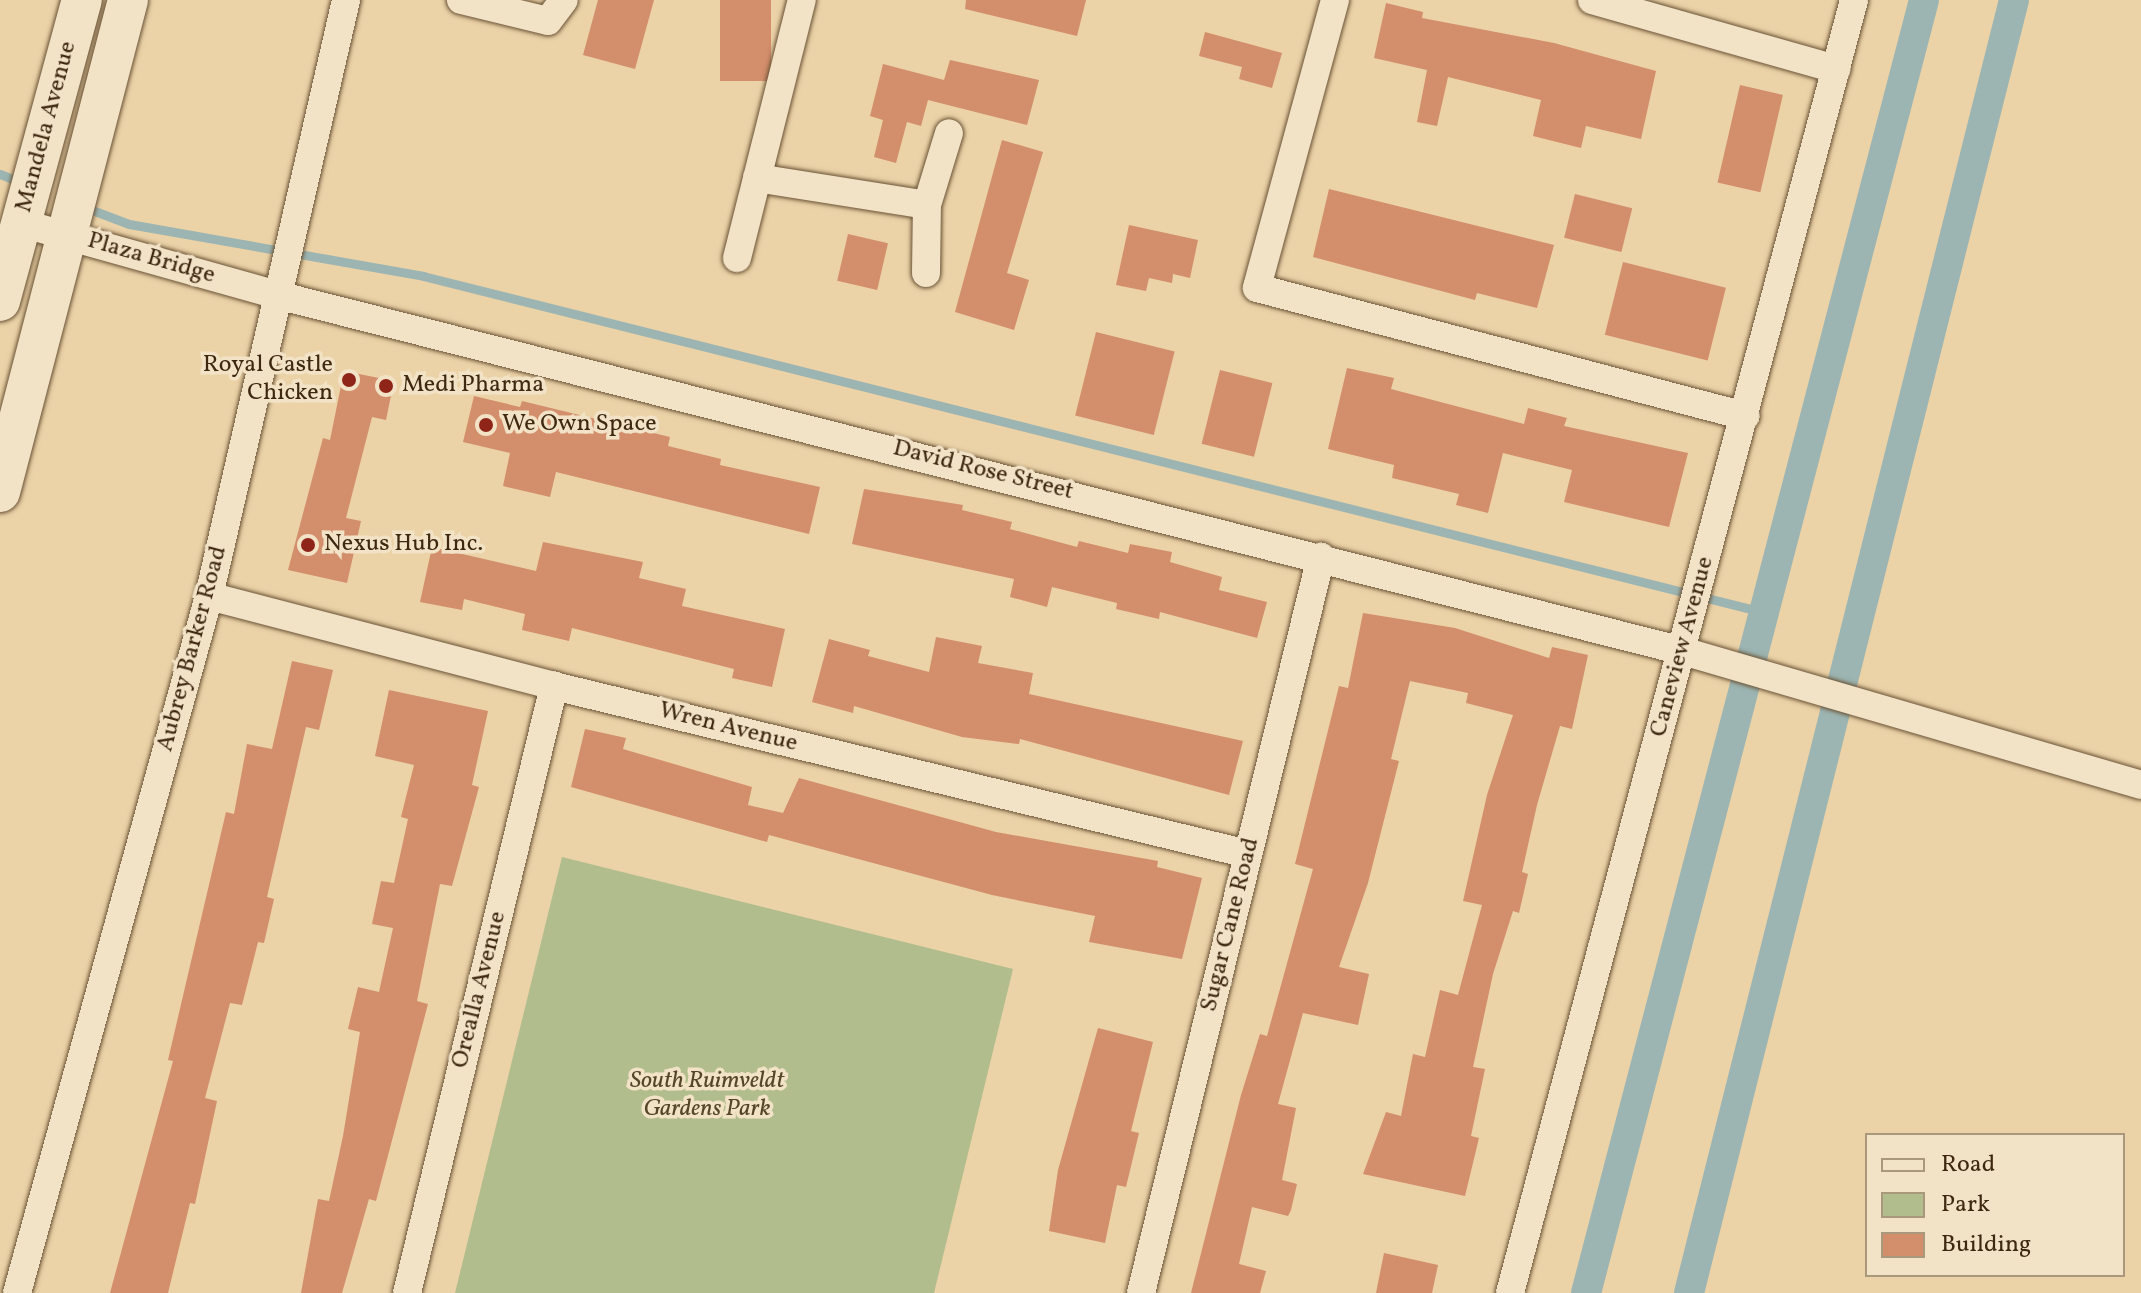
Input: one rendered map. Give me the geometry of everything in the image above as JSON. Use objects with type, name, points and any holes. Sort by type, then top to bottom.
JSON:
[{"type":"main road","name":"Mandela Avenue","points":[[0,301],[82,0]]},
{"type":"main road","points":[[0,492],[128,0]]},
{"type":"street","name":"Aubrey Barker Road","points":[[17,1293],[209,596],[281,296],[346,0]]},
{"type":"street","points":[[461,0],[548,21],[564,0]]},
{"type":"street","points":[[737,258],[802,0]]},
{"type":"street","points":[[1335,0],[1257,288],[1745,416]]},
{"type":"street","points":[[1592,0],[1836,69]]},
{"type":"street","name":"Caneview Avenue","points":[[1510,1293],[1687,652],[1854,0]]},
{"type":"street","points":[[926,273],[927,205],[949,133]]},
{"type":"street","points":[[757,178],[927,205]]},
{"type":"street","name":"Plaza Bridge","points":[[21,223],[281,296]]},
{"type":"street","name":"David Rose Street","points":[[281,296],[1687,652],[2141,785]]},
{"type":"street","name":"Sugar Cane Road","points":[[1141,1293],[1321,557]]},
{"type":"street","name":"Wren Avenue","points":[[209,596],[554,686],[1248,854]]},
{"type":"street","name":"Orealla Avenue","points":[[407,1293],[554,686]]},
{"type":"green space","name":"South Ruimveldt Gardens Park","points":[[562,857],[1013,969],[934,1293],[455,1293]]},
{"type":"building","points":[[598,0],[654,0],[635,69],[583,55]]},
{"type":"building","points":[[720,0],[771,0],[771,81],[720,81]]},
{"type":"building","points":[[966,0],[1086,0],[1077,36],[965,9]]},
{"type":"building","points":[[1386,3],[1423,12],[1422,18],[1554,43],[1656,71],[1641,139],[1586,126],[1581,148],[1533,136],[1541,100],[1448,77],[1437,126],[1417,122],[1427,70],[1374,58]]},
{"type":"building","points":[[1205,32],[1282,53],[1272,88],[1239,79],[1242,67],[1199,56]]},
{"type":"building","points":[[950,60],[1039,80],[1027,125],[928,100],[921,126],[907,122],[896,163],[874,157],[883,120],[870,116],[883,64],[944,80]]},
{"type":"building","points":[[1740,85],[1783,95],[1760,192],[1718,182]]},
{"type":"building","points":[[1002,140],[1043,152],[1007,273],[1029,280],[1014,330],[955,312]]},
{"type":"building","points":[[1329,189],[1554,245],[1537,308],[1477,293],[1475,300],[1313,257]]},
{"type":"building","points":[[1575,194],[1632,208],[1621,252],[1564,238]]},
{"type":"building","points":[[1129,225],[1198,240],[1190,278],[1173,274],[1172,283],[1149,278],[1146,291],[1116,285]]},
{"type":"building","points":[[848,234],[888,243],[877,290],[837,281]]},
{"type":"building","points":[[1623,262],[1726,288],[1708,360],[1605,335]]},
{"type":"building","points":[[1096,332],[1175,352],[1154,435],[1075,415]]},
{"type":"building","points":[[1347,368],[1394,378],[1391,389],[1524,424],[1528,408],[1567,418],[1564,426],[1688,453],[1669,527],[1564,502],[1572,470],[1503,453],[1488,513],[1456,505],[1459,494],[1392,478],[1394,465],[1328,449]]},
{"type":"building","points":[[1220,370],[1272,383],[1254,457],[1202,444]]},
{"type":"building","points":[[344,371],[394,381],[386,420],[372,417],[346,518],[361,521],[347,583],[288,570],[323,438],[330,440]]},
{"type":"building","points":[[474,396],[520,407],[522,401],[670,437],[668,446],[721,459],[720,465],[820,487],[809,534],[556,472],[550,497],[503,486],[510,453],[463,442]]},
{"type":"building","points":[[864,489],[963,505],[962,510],[1012,522],[1010,529],[1077,547],[1079,541],[1128,553],[1130,544],[1172,552],[1170,562],[1222,577],[1219,590],[1267,602],[1257,638],[1160,612],[1159,619],[1116,609],[1117,603],[1052,587],[1047,607],[1010,597],[1014,579],[852,544]]},
{"type":"building","points":[[543,542],[643,562],[639,578],[686,589],[682,606],[785,629],[772,687],[732,678],[734,669],[572,628],[569,641],[522,630],[525,614],[464,599],[462,610],[420,602],[432,547],[536,571]]},
{"type":"building","points":[[1363,613],[1455,628],[1549,658],[1552,647],[1588,655],[1572,729],[1560,726],[1537,805],[1522,872],[1528,874],[1519,913],[1513,911],[1493,974],[1473,1067],[1485,1069],[1471,1136],[1479,1138],[1465,1196],[1363,1174],[1386,1112],[1401,1116],[1413,1054],[1425,1057],[1440,990],[1458,995],[1482,905],[1463,901],[1487,795],[1513,715],[1466,703],[1468,693],[1410,681],[1391,759],[1399,761],[1368,883],[1339,967],[1369,974],[1358,1025],[1303,1013],[1278,1104],[1296,1108],[1282,1180],[1297,1184],[1291,1210],[1288,1216],[1252,1207],[1239,1264],[1266,1271],[1260,1293],[1191,1293],[1241,1095],[1260,1034],[1267,1036],[1313,869],[1295,864],[1339,686],[1348,688]]},
{"type":"building","points":[[936,637],[982,646],[978,663],[1033,673],[1029,694],[1243,741],[1229,795],[1020,739],[1019,744],[962,737],[854,706],[853,713],[812,702],[829,639],[870,650],[868,656],[929,672]]},
{"type":"building","points":[[292,661],[333,670],[319,730],[306,727],[267,897],[274,899],[264,943],[258,942],[242,1005],[230,1003],[205,1098],[217,1101],[195,1204],[190,1203],[168,1293],[110,1293],[173,1061],[168,1060],[226,812],[234,814],[247,744],[272,749]]},
{"type":"building","points":[[389,690],[488,711],[472,785],[479,787],[452,886],[440,884],[417,1001],[428,1004],[376,1201],[369,1199],[342,1293],[301,1293],[318,1199],[329,1201],[343,1136],[360,1032],[348,1029],[358,987],[379,992],[393,928],[372,924],[381,881],[394,883],[408,819],[401,817],[414,765],[375,756]]},
{"type":"building","points":[[585,729],[626,738],[623,749],[752,787],[748,805],[783,813],[799,778],[996,832],[1158,861],[1157,867],[1202,878],[1182,959],[1089,942],[1095,916],[992,895],[769,835],[767,842],[571,787]]},
{"type":"building","points":[[1098,1028],[1153,1042],[1131,1131],[1139,1133],[1126,1187],[1117,1185],[1105,1243],[1049,1231],[1058,1170]]},
{"type":"building","points":[[1384,1253],[1438,1265],[1432,1293],[1376,1293]]},
{"type":"waterway","points":[[1586,1293],[1924,0]]},
{"type":"waterway","points":[[1689,1293],[2014,0]]},
{"type":"waterway","points":[[0,174],[22,183]]},
{"type":"waterway","points":[[84,207],[129,224],[423,276],[1767,613]]},
{"type":"place","name":"Royal Castle Chicken","points":[[349,380]]},
{"type":"place","name":"Medi Pharma","points":[[386,386]]},
{"type":"place","name":"We Own Space","points":[[486,425]]},
{"type":"place","name":"Nexus Hub Inc.","points":[[308,545]]}]
